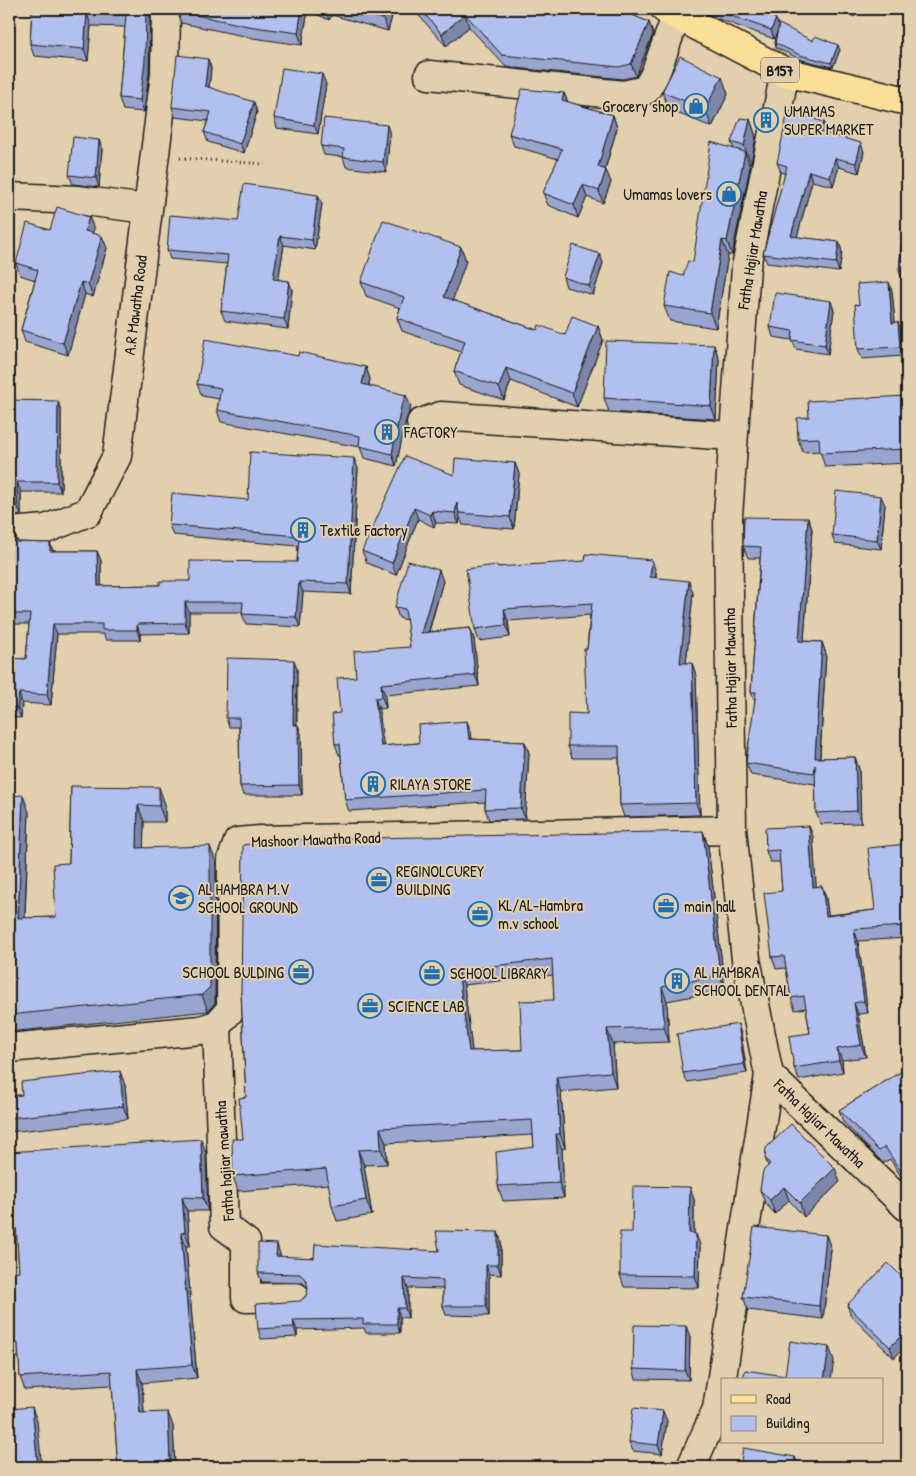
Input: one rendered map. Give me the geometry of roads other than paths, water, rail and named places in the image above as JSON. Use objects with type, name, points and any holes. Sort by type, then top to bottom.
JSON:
[{"type":"main road","name":"B157","points":[[674,11],[784,72],[907,101]]},
{"type":"street","name":"A.R Mawatha Road","points":[[9,532],[46,530],[88,512],[116,456],[165,74],[166,9]]},
{"type":"street","points":[[429,75],[624,95],[646,90],[656,74],[674,11]]},
{"type":"street","name":"Fatha Hajiar Mawatha","points":[[784,72],[746,267],[732,436],[728,516],[732,830],[746,959],[769,1075],[907,1207]]},
{"type":"street","points":[[9,197],[77,200],[148,209]]},
{"type":"street","points":[[421,423],[441,416],[732,436]]},
{"type":"street","name":"Mashoor Mawatha Road","points":[[217,1025],[231,1009],[232,859],[238,842],[732,830]]},
{"type":"street","points":[[9,1048],[200,1030],[217,1025]]},
{"type":"street","name":"Fatha hajiar mawatha","points":[[217,1025],[224,1226],[246,1242],[246,1298],[296,1297]]},
{"type":"street","points":[[722,1378],[769,1075]]},
{"type":"street","points":[[691,1467],[717,1409],[721,1383]]},
{"type":"place","name":"Grocery shop","points":[[696,106]]},
{"type":"place","name":"UMAMAS SUPER MARKET","points":[[766,120]]},
{"type":"place","name":"Umamas lovers","points":[[729,194]]},
{"type":"place","name":"FACTORY","points":[[387,432]]},
{"type":"place","name":"Textile Factory","points":[[303,530]]},
{"type":"place","name":"RILAYA STORE","points":[[373,784]]},
{"type":"place","name":"REGINOLCUREY BUILDING","points":[[379,880]]},
{"type":"place","name":"AL HAMBRA M.V SCHOOL GROUND","points":[[181,898]]},
{"type":"place","name":"main hall","points":[[666,906]]},
{"type":"place","name":"KL/AL-Hambra m.v school","points":[[480,914]]},
{"type":"place","name":"SCHOOL BULDING","points":[[301,972]]},
{"type":"place","name":"SCHOOL LIBRARY","points":[[432,973]]},
{"type":"place","name":"AL HAMBRA SCHOOL DENTAL","points":[[677,981]]},
{"type":"place","name":"SCIENCE LAB","points":[[370,1006]]}]
